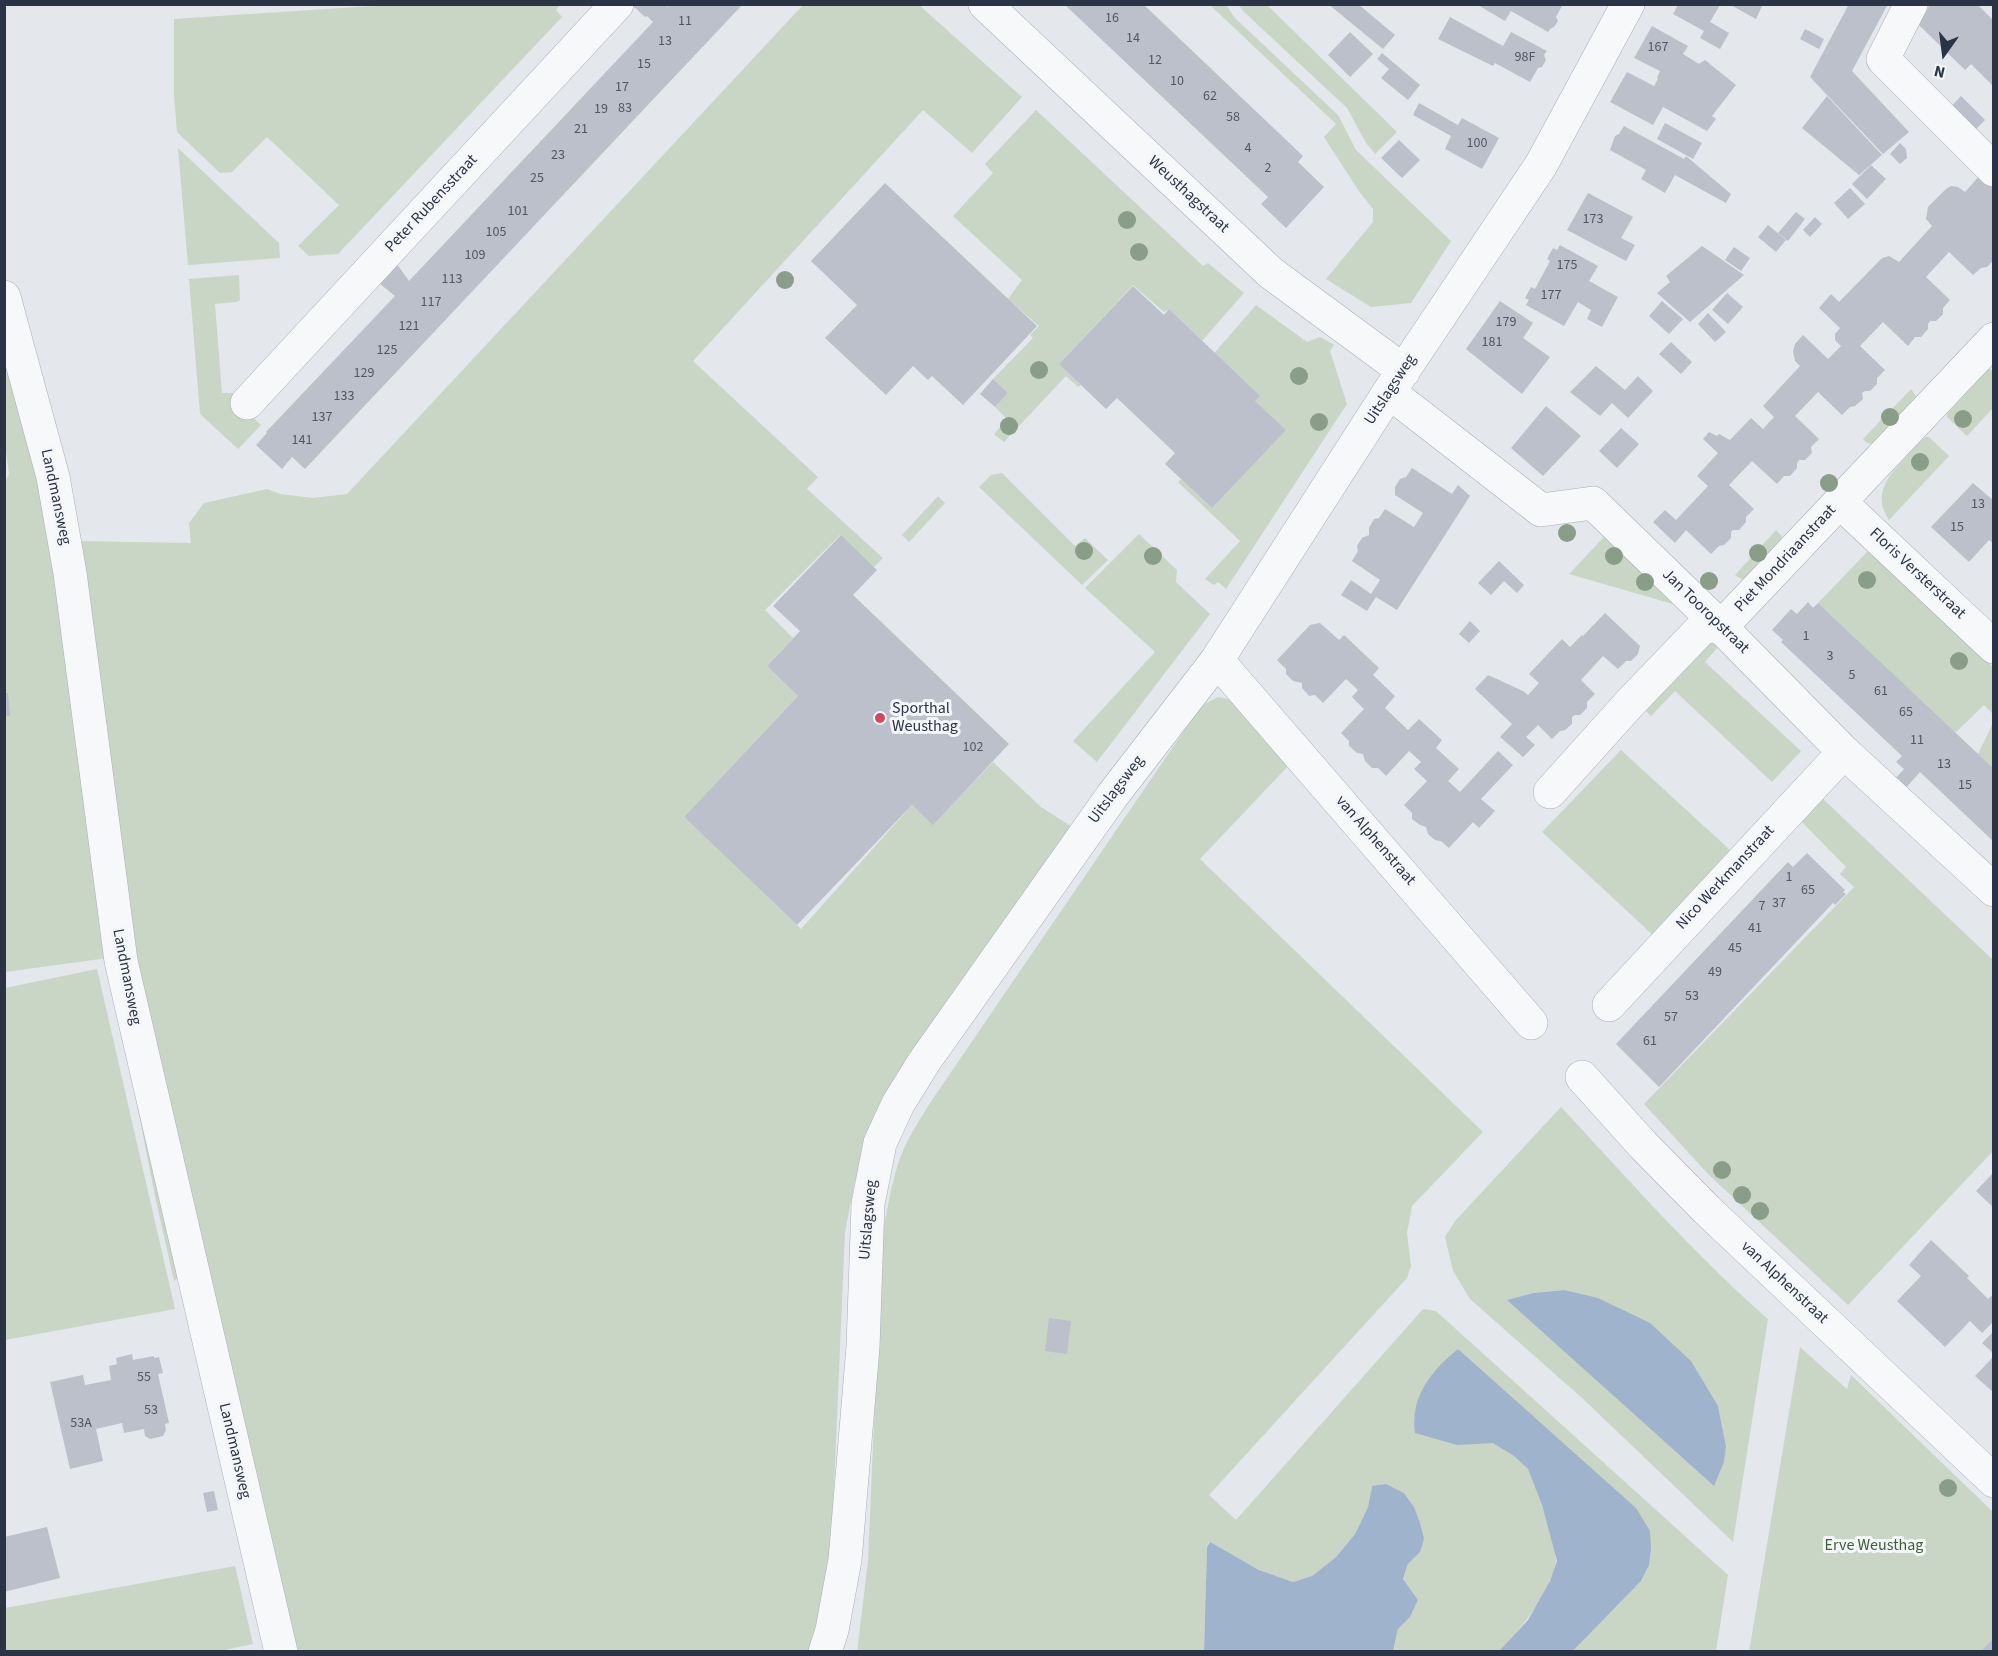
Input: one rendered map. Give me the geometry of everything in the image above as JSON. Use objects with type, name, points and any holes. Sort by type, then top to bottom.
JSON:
[{"type":"street","name":"Peter Rubensstraat","points":[[247,403],[617,4]]},
{"type":"street","name":"Weusthagstraat","points":[[985,4],[1271,273],[1396,381]]},
{"type":"street","name":"Uitslagsweg","points":[[825,1652],[832,1630],[845,1560],[863,1347],[867,1204],[880,1143],[898,1104],[931,1053],[1107,803],[1217,660],[1396,381],[1541,165],[1628,4]]},
{"type":"street","points":[[1911,4],[1882,59],[1994,170]]},
{"type":"street","name":"Landmansweg","points":[[4,297],[53,477],[68,562],[121,961],[281,1652]]},
{"type":"street","name":"Piet Mondriaanstraat","points":[[1550,792],[1629,704],[1704,626],[1721,627],[1994,339]]},
{"type":"street","name":"Jan Tooropstraat","points":[[1396,381],[1541,510],[1593,503],[1721,627],[1844,752],[1994,890]]},
{"type":"street","name":"Floris Versterstraat","points":[[1840,502],[1994,647]]},
{"type":"street","name":"van Alphenstraat","points":[[1217,660],[1531,1023]]},
{"type":"street","name":"Nico Werkmanstraat","points":[[1609,1005],[1844,752]]},
{"type":"street","name":"van Alphenstraat","points":[[1582,1077],[1643,1145],[1707,1209],[1994,1481]]},
{"type":"green space","points":[[403,4],[560,5],[556,10],[562,17],[338,254],[309,256],[298,246],[339,205],[267,137],[232,172],[220,173],[177,132],[174,96],[174,19]]},
{"type":"green space","points":[[803,5],[919,5],[1022,97],[972,153],[923,110],[693,361],[818,477],[807,489],[883,558],[874,567],[840,535],[765,610],[793,638],[767,666],[798,696],[684,817],[801,929],[912,805],[933,824],[993,762],[1041,807],[1072,827],[865,1146],[855,1181],[845,1232],[831,1557],[819,1651],[293,1651],[131,958],[77,541],[191,543],[189,523],[204,503],[267,489],[280,494],[313,498],[347,494]]},
{"type":"green space","points":[[1210,5],[1226,5],[1235,18],[1338,115],[1356,150],[1451,241],[1411,303],[1371,307],[1326,279],[1373,222],[1373,209],[1324,137],[1336,124]]},
{"type":"green space","points":[[1239,5],[1267,5],[1397,132],[1375,154],[1366,143],[1347,108]]},
{"type":"green space","points":[[1036,110],[1203,266],[1208,263],[1244,293],[1202,341],[1169,309],[1164,312],[1133,285],[1059,364],[1081,385],[1078,387],[1066,376],[1004,442],[994,434],[1007,419],[995,407],[1008,393],[993,379],[1033,338],[1030,335],[1039,326],[1008,299],[1022,280],[953,216],[993,173],[985,164]]},
{"type":"green space","points":[[178,148],[279,243],[280,258],[188,265]]},
{"type":"green space","points":[[239,275],[240,300],[215,304],[222,393],[242,393],[248,413],[261,425],[238,449],[200,414],[189,279]]},
{"type":"green space","points":[[1256,305],[1307,342],[1320,337],[1334,345],[1330,351],[1347,404],[1226,589],[1218,582],[1214,585],[1205,579],[1240,541],[1178,482],[1181,479],[1212,508],[1285,430],[1210,358]]},
{"type":"green space","points":[[4,329],[24,395],[181,1276],[174,1281],[108,958],[5,972],[4,485],[9,474],[4,438]]},
{"type":"green space","points":[[1990,369],[1993,371],[1993,408],[1967,436],[1947,417],[1947,414]]},
{"type":"green space","points":[[1911,389],[1916,396],[1915,399],[1873,444],[1867,443],[1863,439]]},
{"type":"green space","points":[[1926,437],[1929,437],[1949,456],[1889,520],[1882,502],[1884,486],[1899,464]]},
{"type":"green space","points":[[1002,473],[1075,546],[1085,538],[1108,560],[1082,585],[979,487],[991,475]]},
{"type":"green space","points":[[938,496],[945,503],[909,542],[902,535]]},
{"type":"green space","points":[[1776,530],[1782,536],[1781,540],[1743,580],[1735,575]]},
{"type":"green space","points":[[1139,534],[1177,570],[1176,582],[1210,614],[1097,762],[1073,741],[1155,652],[1085,588]]},
{"type":"green space","points":[[1604,537],[1675,603],[1569,574]]},
{"type":"green space","points":[[1869,550],[1993,667],[1993,714],[1984,705],[1955,733],[1818,603]]},
{"type":"green space","points":[[1709,639],[1714,641],[1717,648],[1705,662],[1801,751],[1772,782],[1675,691],[1651,716],[1643,708]]},
{"type":"green space","points":[[1218,697],[1232,700],[1291,763],[1200,859],[1483,1132],[1412,1206],[1407,1233],[1411,1266],[1407,1278],[1209,1495],[1236,1520],[1423,1309],[1436,1311],[1728,1575],[1716,1651],[1573,1651],[1641,1581],[1649,1564],[1651,1550],[1458,1349],[1457,1445],[1494,1443],[1527,1468],[1545,1516],[1556,1557],[1552,1577],[1540,1600],[1525,1622],[1499,1651],[1393,1651],[1398,1629],[1410,1617],[1418,1600],[1403,1580],[1408,1564],[1420,1552],[1419,1527],[1416,1514],[1404,1493],[1372,1486],[1368,1507],[1355,1534],[1336,1557],[1312,1576],[1293,1582],[1259,1570],[1209,1542],[1204,1651],[857,1652],[868,1561],[882,1238],[900,1158],[910,1135],[932,1100],[1201,706]]},
{"type":"green space","points":[[1993,723],[1993,769],[1978,754]]},
{"type":"green space","points":[[1621,750],[1730,850],[1656,938],[1542,832]]},
{"type":"green space","points":[[1822,798],[1993,960],[1993,1151],[1848,1305],[1709,1175],[1644,1104],[1854,887],[1840,874],[1846,867],[1801,821]]},
{"type":"green space","points":[[97,969],[175,1309],[5,1340],[5,988]]},
{"type":"green space","points":[[1561,1107],[1636,1189],[1768,1319],[1733,1542],[1582,1398],[1470,1299],[1453,1271],[1445,1237],[1455,1221]],"holes":[[[1564,1290],[1718,1406],[1726,1446],[1724,1462],[1508,1300],[1533,1293]]]},
{"type":"green space","name":"Erve Weusthag","points":[[1800,1347],[1847,1389],[1851,1375],[1993,1512],[1993,1651],[1749,1652]]},
{"type":"green space","points":[[235,1566],[253,1644],[216,1652],[5,1651],[5,1608]]},
{"type":"water","points":[[1564,1290],[1598,1298],[1650,1323],[1691,1361],[1718,1406],[1726,1446],[1724,1462],[1714,1486],[1507,1300],[1533,1293]]},
{"type":"water","points":[[1458,1349],[1636,1508],[1650,1531],[1649,1565],[1641,1581],[1573,1651],[1499,1651],[1528,1620],[1550,1581],[1557,1561],[1542,1505],[1528,1469],[1514,1456],[1493,1443],[1457,1445],[1415,1433],[1416,1408],[1424,1386],[1439,1366]]},
{"type":"water","points":[[1386,1484],[1404,1493],[1414,1507],[1424,1539],[1420,1552],[1408,1564],[1403,1579],[1418,1600],[1410,1617],[1398,1629],[1393,1651],[1204,1651],[1207,1547],[1210,1542],[1259,1570],[1293,1582],[1312,1576],[1336,1557],[1355,1534],[1368,1507],[1372,1486]]},
{"type":"building","points":[[631,4],[665,4],[667,7],[669,4],[743,4],[305,469],[292,457],[282,469],[256,445],[395,296],[374,279],[394,260],[409,281],[653,22]]},
{"type":"building","points":[[1064,4],[1143,4],[1303,156],[1298,162],[1324,187],[1286,228],[1261,204],[1268,197]]},
{"type":"building","points":[[1328,4],[1358,4],[1395,35],[1383,49]]},
{"type":"building","points":[[1476,4],[1563,4],[1556,17],[1558,21],[1548,32],[1511,11],[1505,21]]},
{"type":"building","points":[[1729,4],[1763,4],[1756,19]]},
{"type":"building","points":[[1849,4],[1888,4],[1852,71],[1909,132],[1883,154],[1810,77]]},
{"type":"building","points":[[1930,4],[1980,4],[1979,6],[1994,21],[1994,87],[1971,64],[1965,70],[1919,25]]},
{"type":"building","points":[[1678,5],[1720,5],[1710,22],[1729,33],[1720,49],[1700,38],[1704,31],[1673,14]]},
{"type":"building","points":[[1450,17],[1503,46],[1511,32],[1547,51],[1544,55],[1546,60],[1530,82],[1495,63],[1493,66],[1438,39]]},
{"type":"building","points":[[1652,26],[1688,46],[1683,54],[1699,64],[1705,60],[1736,85],[1712,116],[1716,119],[1707,131],[1663,107],[1653,125],[1610,102],[1627,72],[1654,86],[1658,79],[1660,71],[1634,58]]},
{"type":"building","points":[[1805,29],[1824,39],[1819,49],[1800,39]]},
{"type":"building","points":[[1350,32],[1373,54],[1350,77],[1328,55]]},
{"type":"building","points":[[1382,53],[1420,85],[1408,100],[1381,78],[1389,69],[1377,59]]},
{"type":"building","points":[[1827,96],[1882,155],[1859,175],[1802,128]]},
{"type":"building","points":[[1961,96],[1985,120],[1972,133],[1948,110]]},
{"type":"building","points":[[1419,103],[1458,125],[1462,118],[1499,138],[1482,169],[1445,149],[1451,136],[1413,115]]},
{"type":"building","points":[[1665,123],[1702,143],[1693,159],[1657,139]]},
{"type":"building","points":[[1624,126],[1684,159],[1686,156],[1731,194],[1726,203],[1675,175],[1665,193],[1641,179],[1646,170],[1610,150],[1615,136]]},
{"type":"building","points":[[1399,140],[1420,160],[1402,178],[1381,158]]},
{"type":"building","points":[[1900,143],[1906,149],[1907,158],[1900,164],[1890,154]]},
{"type":"building","points":[[1871,165],[1886,179],[1867,199],[1852,184]]},
{"type":"building","points":[[1981,174],[1994,186],[1994,205],[1992,207],[1994,209],[1994,260],[1973,275],[1949,252],[1926,277],[1950,300],[1943,308],[1943,314],[1936,321],[1930,321],[1928,329],[1921,337],[1915,337],[1908,346],[1883,322],[1860,346],[1885,370],[1877,378],[1877,384],[1870,391],[1862,393],[1863,399],[1842,415],[1818,392],[1795,416],[1819,439],[1811,447],[1812,453],[1805,460],[1799,460],[1797,468],[1790,476],[1784,476],[1777,484],[1752,461],[1729,485],[1754,509],[1746,517],[1746,522],[1739,530],[1733,530],[1731,538],[1711,554],[1686,530],[1675,543],[1653,522],[1665,510],[1676,520],[1708,486],[1697,476],[1718,453],[1703,439],[1709,432],[1730,440],[1751,418],[1763,429],[1774,417],[1763,406],[1800,366],[1795,361],[1793,352],[1795,344],[1803,335],[1828,359],[1841,346],[1835,340],[1835,334],[1840,328],[1819,308],[1831,294],[1839,302],[1882,258],[1889,256],[1899,262],[1932,226],[1926,219],[1928,207],[1951,186],[1958,187],[1965,192]]},
{"type":"building","points":[[885,183],[1037,326],[963,405],[932,376],[928,380],[913,366],[886,395],[825,338],[857,305],[811,261]]},
{"type":"building","points":[[1850,188],[1865,204],[1848,219],[1834,203]]},
{"type":"building","points":[[1588,193],[1633,217],[1621,238],[1635,245],[1626,261],[1567,230]]},
{"type":"building","points":[[1796,212],[1805,219],[1788,241],[1778,233]]},
{"type":"building","points":[[1815,217],[1822,224],[1810,237],[1803,230]]},
{"type":"building","points":[[1768,225],[1786,240],[1776,252],[1758,237]]},
{"type":"building","points":[[1560,245],[1598,266],[1589,281],[1618,297],[1602,327],[1587,319],[1591,310],[1578,302],[1564,326],[1526,305],[1529,300],[1525,298],[1531,287],[1535,289],[1550,261],[1547,259],[1553,248],[1557,250]]},
{"type":"building","points":[[1702,246],[1744,275],[1690,322],[1657,293],[1670,282],[1666,276]]},
{"type":"building","points":[[1734,247],[1750,258],[1741,271],[1725,260]]},
{"type":"building","points":[[1133,286],[1164,315],[1169,309],[1260,396],[1255,401],[1286,430],[1212,508],[1165,464],[1175,453],[1117,398],[1106,409],[1059,364]]},
{"type":"building","points":[[1727,293],[1743,307],[1728,324],[1712,310]]},
{"type":"building","points":[[1500,301],[1533,323],[1523,338],[1550,357],[1522,394],[1466,349]]},
{"type":"building","points":[[1662,301],[1683,319],[1669,334],[1649,316]]},
{"type":"building","points":[[1708,313],[1726,332],[1715,342],[1698,324]]},
{"type":"building","points":[[1671,342],[1692,362],[1681,374],[1659,354]]},
{"type":"building","points":[[1596,366],[1625,390],[1638,376],[1653,391],[1628,418],[1612,403],[1600,416],[1570,392]]},
{"type":"building","points":[[993,379],[1008,393],[995,407],[980,394]]},
{"type":"building","points":[[1546,406],[1581,436],[1543,476],[1511,448]]},
{"type":"building","points":[[1621,428],[1639,444],[1617,468],[1599,451]]},
{"type":"building","points":[[1412,468],[1452,494],[1458,485],[1470,496],[1397,610],[1376,597],[1367,611],[1341,595],[1351,580],[1371,594],[1380,580],[1352,561],[1362,538],[1369,535],[1369,528],[1374,519],[1379,518],[1385,509],[1414,527],[1423,513],[1395,495],[1395,487],[1400,479],[1406,477]]},
{"type":"building","points":[[1973,483],[1994,501],[1994,544],[1989,540],[1969,562],[1931,527]]},
{"type":"building","name":"Sporthal Weusthag","points":[[841,535],[877,570],[853,595],[1009,744],[933,825],[912,805],[797,925],[684,817],[798,696],[767,666],[800,631],[773,606]]},
{"type":"building","points":[[1499,561],[1524,585],[1517,593],[1504,581],[1491,595],[1478,583]]},
{"type":"building","points":[[1808,602],[1813,608],[1818,603],[1994,769],[1994,842],[1920,772],[1904,790],[1894,780],[1904,769],[1896,762],[1902,756],[1781,642],[1783,640],[1772,630],[1791,609],[1797,614]]},
{"type":"building","points":[[1605,613],[1640,646],[1638,654],[1618,669],[1603,656],[1581,680],[1595,694],[1587,702],[1587,708],[1580,715],[1572,717],[1572,724],[1552,739],[1538,725],[1526,737],[1535,745],[1523,757],[1500,737],[1512,724],[1475,689],[1488,675],[1528,695],[1539,683],[1529,674],[1562,639],[1570,647]]},
{"type":"building","points":[[1470,621],[1480,631],[1469,643],[1459,634]]},
{"type":"building","points":[[1320,623],[1339,640],[1344,635],[1379,668],[1373,675],[1395,696],[1385,708],[1408,730],[1419,719],[1442,740],[1436,748],[1459,769],[1448,781],[1460,792],[1498,751],[1513,765],[1481,799],[1495,811],[1479,828],[1473,822],[1449,848],[1441,841],[1435,840],[1428,834],[1426,827],[1412,819],[1412,813],[1404,805],[1427,781],[1414,769],[1421,762],[1409,751],[1386,776],[1378,768],[1372,768],[1365,761],[1363,754],[1357,753],[1349,746],[1349,741],[1341,733],[1364,709],[1352,697],[1358,690],[1346,679],[1323,703],[1315,695],[1309,696],[1302,688],[1302,683],[1293,681],[1286,674],[1286,669],[1277,660],[1310,625]]},
{"type":"building","points":[[4,693],[8,693],[10,716],[4,716]]},
{"type":"building","points":[[1807,853],[1845,890],[1843,892],[1846,894],[1835,905],[1833,903],[1659,1087],[1616,1044],[1788,862],[1793,867]]},
{"type":"building","points":[[1994,1172],[1994,1208],[1976,1191]]},
{"type":"building","points":[[1931,1240],[1969,1276],[1967,1278],[1988,1299],[1991,1296],[1994,1298],[1994,1321],[1982,1333],[1970,1321],[1945,1347],[1897,1301],[1921,1276],[1909,1265]]},
{"type":"building","points":[[1049,1318],[1071,1321],[1067,1354],[1045,1351]]},
{"type":"building","points":[[1994,1331],[1994,1354],[1982,1343]]},
{"type":"building","points":[[132,1354],[133,1360],[159,1357],[163,1373],[158,1374],[169,1423],[165,1424],[166,1430],[163,1436],[150,1439],[145,1436],[144,1429],[124,1433],[122,1423],[96,1429],[103,1461],[70,1469],[50,1382],[83,1375],[85,1385],[111,1380],[109,1366],[117,1364],[116,1358]]},
{"type":"building","points":[[1994,1356],[1994,1393],[1975,1376]]},
{"type":"building","points":[[214,1491],[218,1510],[207,1512],[203,1493]]},
{"type":"building","points":[[47,1527],[60,1578],[4,1592],[4,1537]]},
{"type":"building","points":[[1994,1638],[1994,1652],[1980,1652]]},
{"type":"place","name":"Sporthal Weusthag","points":[[880,718]]}]
